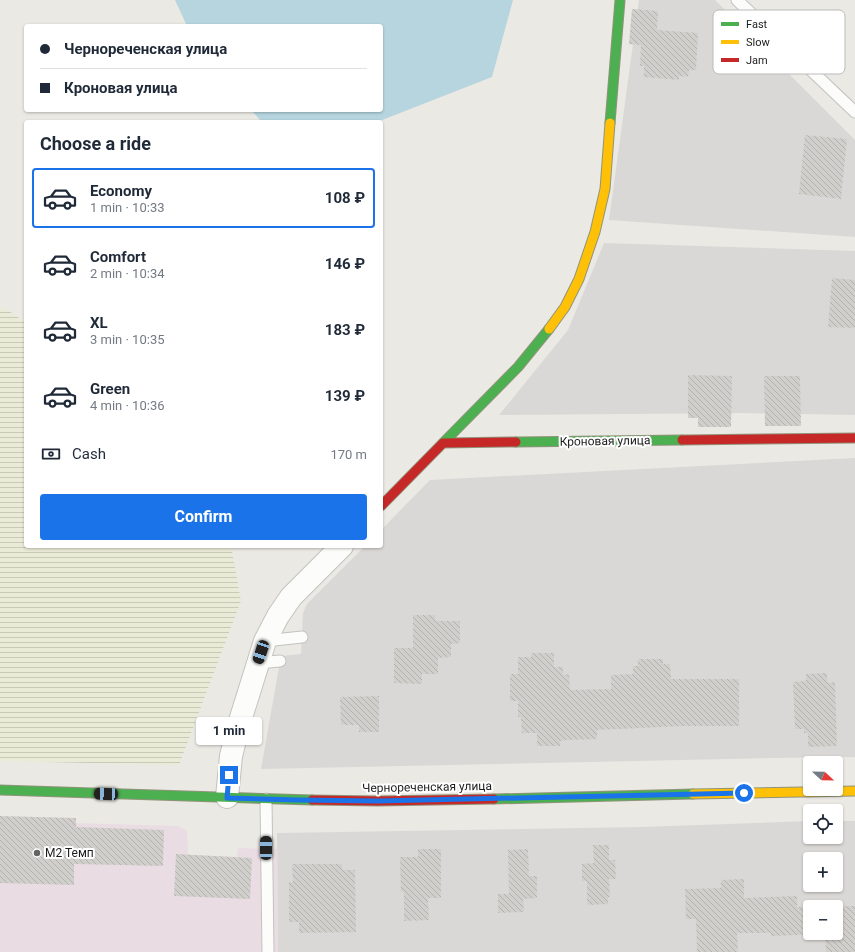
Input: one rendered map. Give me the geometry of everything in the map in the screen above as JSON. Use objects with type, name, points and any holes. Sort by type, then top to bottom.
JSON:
[{"type":"street","points":[[383,504],[518,367],[546,334],[565,307],[579,279],[595,232],[605,189],[620,0]]},
{"type":"street","name":"Кроновая улица","points":[[443,443],[855,438]]},
{"type":"street","points":[[227,798],[231,756],[239,724],[265,641],[278,616],[291,597],[340,548]]},
{"type":"street","name":"Чернореченская улица","points":[[0,790],[227,798],[378,801],[855,790]]},
{"type":"lane","points":[[737,0],[748,10]]},
{"type":"lane","points":[[815,74],[855,112]]},
{"type":"lane","points":[[265,641],[302,637]]},
{"type":"lane","points":[[258,663],[280,661]]},
{"type":"lane","points":[[266,799],[268,952]]},
{"type":"shaded area","points":[[639,0],[715,0],[725,10],[713,10],[713,74],[789,74],[855,140],[855,237],[609,220]]},
{"type":"shaded area","points":[[604,243],[855,251],[855,415],[743,413],[499,415],[568,330]]},
{"type":"shaded area","points":[[855,458],[855,757],[803,756],[803,758],[261,769],[281,656],[301,654],[303,613],[307,604],[363,548],[383,548],[383,528],[430,480]]},
{"type":"shaded area","points":[[0,816],[76,823],[178,826],[187,831],[188,855],[237,857],[238,848],[277,849],[278,952],[0,952]]},
{"type":"shaded area","points":[[803,821],[803,844],[843,844],[843,821],[855,821],[855,952],[278,952],[277,833],[641,827]]},
{"type":"green space","points":[[0,308],[6,309],[24,322],[24,548],[231,548],[241,601],[179,765],[0,761]]},
{"type":"water","points":[[175,0],[513,0],[492,77],[382,120],[260,120],[253,112],[383,112],[383,24],[186,24]]},
{"type":"building","points":[[632,9],[658,11],[657,30],[698,33],[696,70],[689,70],[688,77],[679,76],[679,80],[644,77],[644,66],[640,66],[641,45],[629,44]]},
{"type":"building","points":[[805,135],[847,139],[841,199],[799,194]]},
{"type":"building","points":[[832,278],[855,280],[855,328],[828,327]]},
{"type":"building","points":[[688,375],[732,376],[731,427],[698,427],[698,418],[688,418]]},
{"type":"building","points":[[764,376],[800,376],[801,426],[765,426]]},
{"type":"building","points":[[413,615],[435,615],[435,621],[460,621],[460,643],[451,644],[451,657],[438,658],[438,674],[422,674],[422,684],[394,683],[394,648],[413,648]]},
{"type":"building","points":[[531,653],[554,653],[554,667],[563,667],[563,675],[569,674],[570,690],[611,689],[611,675],[633,674],[633,666],[638,666],[638,659],[663,659],[663,664],[670,664],[671,679],[739,679],[739,726],[683,726],[597,730],[597,739],[560,741],[560,746],[537,746],[537,733],[522,733],[521,717],[518,717],[518,701],[510,701],[510,674],[518,674],[518,657],[531,657]]},
{"type":"building","points":[[827,673],[827,683],[835,682],[837,746],[808,747],[808,733],[804,733],[804,729],[795,729],[793,682],[806,681],[806,674]]},
{"type":"building","points":[[379,696],[379,732],[359,732],[359,725],[341,725],[340,697]]},
{"type":"building","name":"М2 Темп","points":[[0,816],[76,818],[76,827],[164,830],[163,866],[74,864],[74,885],[0,883]]},
{"type":"building","points":[[593,845],[609,845],[609,860],[615,860],[616,879],[609,879],[610,897],[608,897],[608,904],[587,905],[587,881],[582,881],[582,864],[594,863]]},
{"type":"building","points":[[418,849],[441,849],[441,898],[428,898],[429,920],[404,921],[404,892],[401,892],[400,857],[418,857]]},
{"type":"building","points":[[528,849],[529,876],[537,876],[537,898],[523,899],[524,912],[498,913],[498,894],[509,894],[508,850]]},
{"type":"building","points":[[176,854],[252,858],[250,899],[174,896]]},
{"type":"building","points":[[292,864],[342,864],[342,870],[355,870],[356,932],[299,933],[299,922],[289,922],[289,882],[293,882]]},
{"type":"building","points":[[744,879],[744,898],[797,896],[797,907],[803,907],[803,935],[771,936],[771,933],[737,933],[738,952],[697,952],[696,919],[686,919],[685,889],[721,888],[721,880]]},
{"type":"building","points":[[843,906],[855,906],[855,952],[826,952],[825,940],[843,940]]},
{"type":"traffic: fast","points":[[610,123],[620,0]]},
{"type":"traffic: fast","points":[[443,443],[518,367],[549,329]]},
{"type":"traffic: fast","points":[[516,442],[682,440]]},
{"type":"traffic: fast","points":[[0,790],[312,800]]},
{"type":"traffic: fast","points":[[494,799],[693,794]]},
{"type":"traffic: slow","points":[[549,329],[565,307],[579,279],[595,232],[605,189],[610,123]]},
{"type":"traffic: slow","points":[[693,794],[855,791]]},
{"type":"traffic: jam","points":[[682,440],[855,438]]},
{"type":"traffic: jam","points":[[383,504],[443,443],[516,442]]},
{"type":"traffic: jam","points":[[312,800],[378,801],[494,799]]},
{"type":"place","name":"М2 Темп","points":[[37,853]]},
{"type":"route","points":[[229,775],[227,798],[378,801],[744,793]]}]
